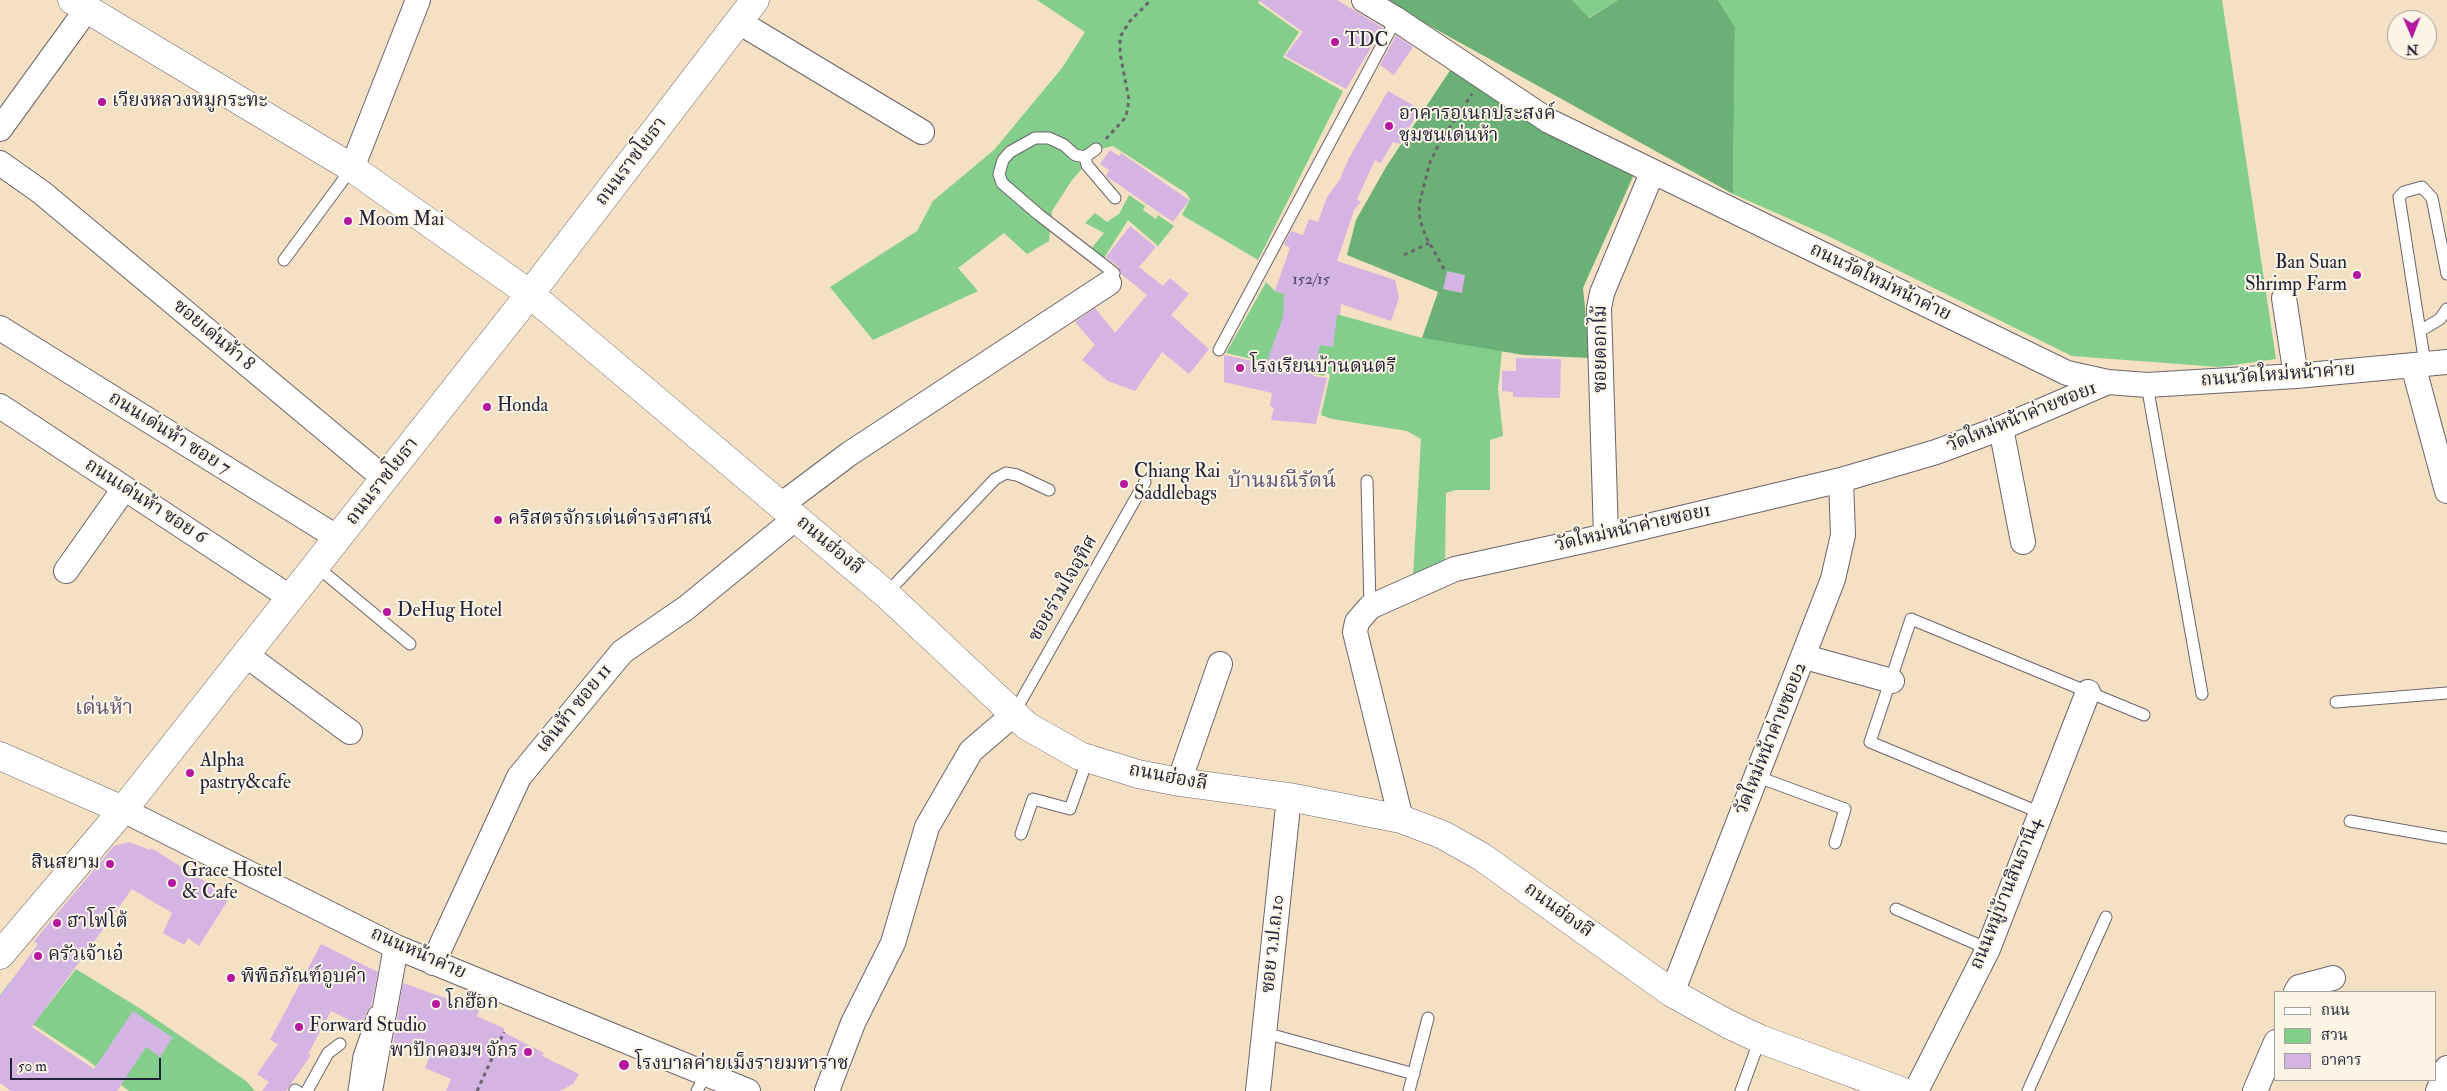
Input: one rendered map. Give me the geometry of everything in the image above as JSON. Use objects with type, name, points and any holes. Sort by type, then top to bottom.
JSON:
[{"type":"street","points":[[352,168],[418,0]]},
{"type":"street","name":"ถนนราชโยธา","points":[[0,955],[123,810],[246,655],[530,294],[755,0]]},
{"type":"street","name":"ถนนวัดใหม่หน้าค่าย","points":[[1364,0],[1396,19],[1550,121],[2067,373],[2108,382],[2147,385],[2296,376],[2428,364]]},
{"type":"street","points":[[0,129],[80,5]]},
{"type":"street","name":"ถนนฮ่องลี","points":[[80,5],[352,168],[530,294],[886,594],[1027,726],[1080,756],[1138,774],[1179,782],[1289,797],[1401,819],[1442,835],[1482,857],[1672,993],[1728,1024],[1760,1039],[1901,1091]]},
{"type":"street","points":[[739,22],[922,132]]},
{"type":"street","name":"ซอยเด่นห้า 8","points":[[0,163],[41,192],[384,480]]},
{"type":"street","name":"ซอยดอกไม้","points":[[1606,536],[1599,308],[1602,293],[1652,172]]},
{"type":"street","name":"เด่นห้า ซอย 11","points":[[434,963],[519,777],[622,652],[686,608],[849,454],[1109,283]]},
{"type":"street","points":[[2284,298],[2296,376]]},
{"type":"street","name":"ถนนเด่นห้า ซอย 7","points":[[0,328],[338,538]]},
{"type":"street","points":[[2428,364],[2447,491]]},
{"type":"street","name":"วัดใหม่หน้าค่ายซอย1","points":[[1370,607],[1455,569],[1606,536],[1841,480],[1936,452],[2001,428],[2108,382]]},
{"type":"street","name":"ถนนเด่นห้า ซอย 6","points":[[0,406],[291,598]]},
{"type":"street","points":[[2001,428],[2023,542]]},
{"type":"street","name":"วัดใหม่หน้าค่ายซอย2","points":[[1672,993],[1805,657],[1833,579],[1843,535],[1841,480]]},
{"type":"street","points":[[66,571],[124,489]]},
{"type":"street","points":[[1370,607],[1358,622],[1355,632],[1401,819]]},
{"type":"street","points":[[246,655],[350,732]]},
{"type":"street","points":[[1805,657],[1892,681]]},
{"type":"street","points":[[1179,782],[1220,664]]},
{"type":"street","name":"ถนนหมู่บ้านสินธานี4","points":[[1916,1091],[1988,949],[2088,692]]},
{"type":"street","points":[[827,1091],[853,1023],[892,943],[927,827],[971,751],[1014,714]]},
{"type":"street","points":[[0,756],[123,810]]},
{"type":"street","name":"ซอย ว.ป.ถ.10","points":[[1258,1091],[1289,797]]},
{"type":"street","name":"ถนนหน้าค่าย","points":[[123,810],[396,947],[701,1082],[748,1091]]},
{"type":"street","points":[[370,1091],[396,947]]},
{"type":"street","points":[[2297,991],[2299,987],[2333,978]]},
{"type":"street","points":[[2255,1091],[2274,1047]]},
{"type":"street","points":[[2438,1091],[2447,1068]]},
{"type":"lane","points":[[1219,350],[1396,19]]},
{"type":"lane","points":[[1096,149],[1085,157],[1075,155],[1064,145],[1050,138],[1035,138],[1010,152],[1003,160],[999,174],[1002,183],[1038,214],[1114,273],[1109,283]]},
{"type":"lane","points":[[1085,157],[1087,165],[1115,198]]},
{"type":"lane","points":[[284,260],[352,168]]},
{"type":"lane","points":[[2428,364],[2420,331],[2399,197],[2404,192],[2422,187],[2432,198],[2447,274]]},
{"type":"lane","points":[[2420,331],[2440,319],[2447,309]]},
{"type":"lane","points":[[2147,385],[2202,694]]},
{"type":"lane","points":[[886,594],[995,479],[1006,473],[1017,475],[1049,490]]},
{"type":"lane","points":[[1367,481],[1370,607]]},
{"type":"lane","name":"ซอยร่วมใจอุทิศ","points":[[1014,714],[1145,482]]},
{"type":"lane","points":[[316,566],[410,644]]},
{"type":"lane","points":[[2041,813],[1870,742],[1912,619],[2144,715]]},
{"type":"lane","points":[[2336,702],[2447,693]]},
{"type":"lane","points":[[1021,834],[1033,798],[1070,809],[1088,758]]},
{"type":"lane","points":[[1758,777],[1845,809],[1835,843]]},
{"type":"lane","points":[[2350,821],[2447,838]]},
{"type":"lane","points":[[1896,909],[1988,949]]},
{"type":"lane","points":[[2028,1091],[2106,917]]},
{"type":"lane","points":[[354,1091],[359,1056],[375,1011],[389,990]]},
{"type":"lane","points":[[1410,1091],[1428,1018]]},
{"type":"lane","points":[[1265,1033],[1414,1074]]},
{"type":"lane","points":[[1741,1091],[1760,1039]]},
{"type":"lane","points":[[300,1091],[328,1053],[340,1044]]},
{"type":"path","points":[[1096,149],[1126,117],[1129,100],[1120,53],[1120,37],[1130,21],[1151,0]]},
{"type":"path","points":[[1444,269],[1429,243],[1420,220],[1419,205],[1430,162],[1440,142],[1484,77]]},
{"type":"path","points":[[1404,255],[1429,243]]},
{"type":"path","points":[[477,1091],[504,1032]]},
{"type":"green space","points":[[1037,0],[1260,0],[1258,3],[1299,32],[1283,57],[1343,91],[1258,260],[1182,215],[1190,199],[1186,193],[1113,146],[1100,149],[1072,180],[1052,211],[1049,241],[1027,254],[1004,233],[958,268],[978,291],[873,340],[830,287],[917,231],[933,201],[994,150],[1062,68],[1085,32]]},
{"type":"green space","points":[[1383,0],[1572,0],[1589,18],[1618,0],[1718,0],[1735,27],[1733,194]]},
{"type":"green space","points":[[1572,0],[1618,0],[1588,18]]},
{"type":"green space","points":[[1718,0],[2222,0],[2276,359],[2219,367],[2072,356],[1826,235],[1733,194],[1735,27]]},
{"type":"green space","points":[[1453,66],[1636,170],[1583,288],[1590,358],[1524,355],[1422,338],[1438,292],[1347,255],[1356,220],[1386,167]]},
{"type":"green space","points":[[1129,195],[1145,206],[1143,210],[1156,219],[1158,215],[1174,226],[1158,246],[1128,220],[1104,258],[1091,249],[1104,233],[1085,223],[1095,213],[1107,222],[1119,214]]},
{"type":"green space","points":[[1266,282],[1275,291],[1284,294],[1284,310],[1340,315],[1422,338],[1502,351],[1498,389],[1503,436],[1490,440],[1490,490],[1456,490],[1446,493],[1445,566],[1413,577],[1421,439],[1407,431],[1332,419],[1321,415],[1330,375],[1326,372],[1324,376],[1226,353]]},
{"type":"green space","points":[[76,969],[144,1011],[246,1081],[255,1091],[129,1091],[83,1057],[0,1003],[0,995],[9,983],[45,1009]]},
{"type":"building","name":"TDC","points":[[1258,0],[1337,0],[1383,28],[1346,89],[1285,56],[1303,32]]},
{"type":"building","points":[[1396,35],[1413,47],[1394,75],[1380,65]]},
{"type":"building","points":[[1388,91],[1420,109],[1400,144],[1393,142],[1381,163],[1375,160],[1357,199],[1361,202],[1354,210],[1337,261],[1395,280],[1399,298],[1391,321],[1341,304],[1340,315],[1337,315],[1333,347],[1320,345],[1313,376],[1327,378],[1316,424],[1271,420],[1274,408],[1270,406],[1272,393],[1224,382],[1224,355],[1266,364],[1283,317],[1284,294],[1275,291],[1290,248],[1284,244],[1291,231],[1303,235],[1309,219],[1318,222],[1327,197],[1339,181],[1349,158]]},
{"type":"building","points":[[1110,150],[1119,156],[1121,153],[1189,200],[1173,222],[1106,176],[1109,170],[1100,164]]},
{"type":"building","points":[[1130,226],[1156,247],[1139,267],[1163,286],[1170,278],[1189,294],[1171,315],[1209,349],[1189,374],[1162,352],[1135,391],[1108,381],[1082,360],[1095,345],[1075,322],[1095,308],[1115,333],[1147,295],[1121,274],[1119,267],[1106,257]]},
{"type":"building","points":[[1447,271],[1465,275],[1462,293],[1443,289]]},
{"type":"building","points":[[1516,358],[1561,359],[1560,398],[1513,397],[1513,392],[1502,391],[1502,371],[1516,371]]},
{"type":"building","points":[[129,842],[150,850],[151,848],[230,897],[199,946],[188,938],[184,945],[163,933],[172,913],[132,889],[32,1027],[94,1069],[133,1011],[173,1038],[160,1057],[146,1047],[117,1091],[11,1091],[0,1083],[0,996],[38,944],[34,941],[114,846]]},
{"type":"building","points":[[321,944],[378,972],[371,1006],[367,1011],[362,1026],[331,1011],[308,1054],[311,1055],[286,1091],[262,1091],[269,1082],[257,1074],[278,1044],[270,1040]]},
{"type":"building","points":[[403,983],[479,1010],[477,1016],[505,1029],[503,1032],[544,1053],[542,1056],[579,1074],[573,1084],[560,1091],[446,1091],[451,1079],[425,1068],[430,1056],[393,1042]]},
{"type":"place","name":"TDC","points":[[1335,42]]},
{"type":"place","name":"เวียงหลวงหมูกระทะ","points":[[102,102]]},
{"type":"place","name":"อาคารอเนกประสงค์ ชุมชนเด่นห้า","points":[[1389,126]]},
{"type":"place","name":"Moom Mai","points":[[348,221]]},
{"type":"place","name":"Ban Suan Shrimp Farm","points":[[2357,275]]},
{"type":"place","name":"โรงเรียนบ้านดนตรี","points":[[1240,368]]},
{"type":"place","name":"Honda","points":[[487,407]]},
{"type":"place","name":"Chiang Rai Saddlebags","points":[[1124,484]]},
{"type":"place","name":"คริสตรจักรเด่นดำรงศาสน์","points":[[498,520]]},
{"type":"place","name":"DeHug Hotel","points":[[387,612]]},
{"type":"place","name":"Alpha pastry&cafe","points":[[190,773]]},
{"type":"place","name":"สินสยาม","points":[[110,864]]},
{"type":"place","name":"Grace Hostel & Cafe","points":[[172,883]]},
{"type":"place","name":"ฮาโฟโต้","points":[[57,923]]},
{"type":"place","name":"ครัวเจ้าเอ๋","points":[[38,956]]},
{"type":"place","name":"พิพิธภัณฑ์อูบคำ","points":[[231,978]]},
{"type":"place","name":"โกฮ๊อก","points":[[436,1004]]},
{"type":"place","name":"Forward Studio","points":[[299,1027]]},
{"type":"place","name":"พาปักคอมฯ จักร","points":[[528,1052]]},
{"type":"place","name":"โรงบาลค่ายเม็งรายมหาราช","points":[[624,1065]]},
{"type":"district","name":"บ้านมณีรัตน์","points":[[1282,482]]},
{"type":"district","name":"เด่นห้า","points":[[104,709]]}]
